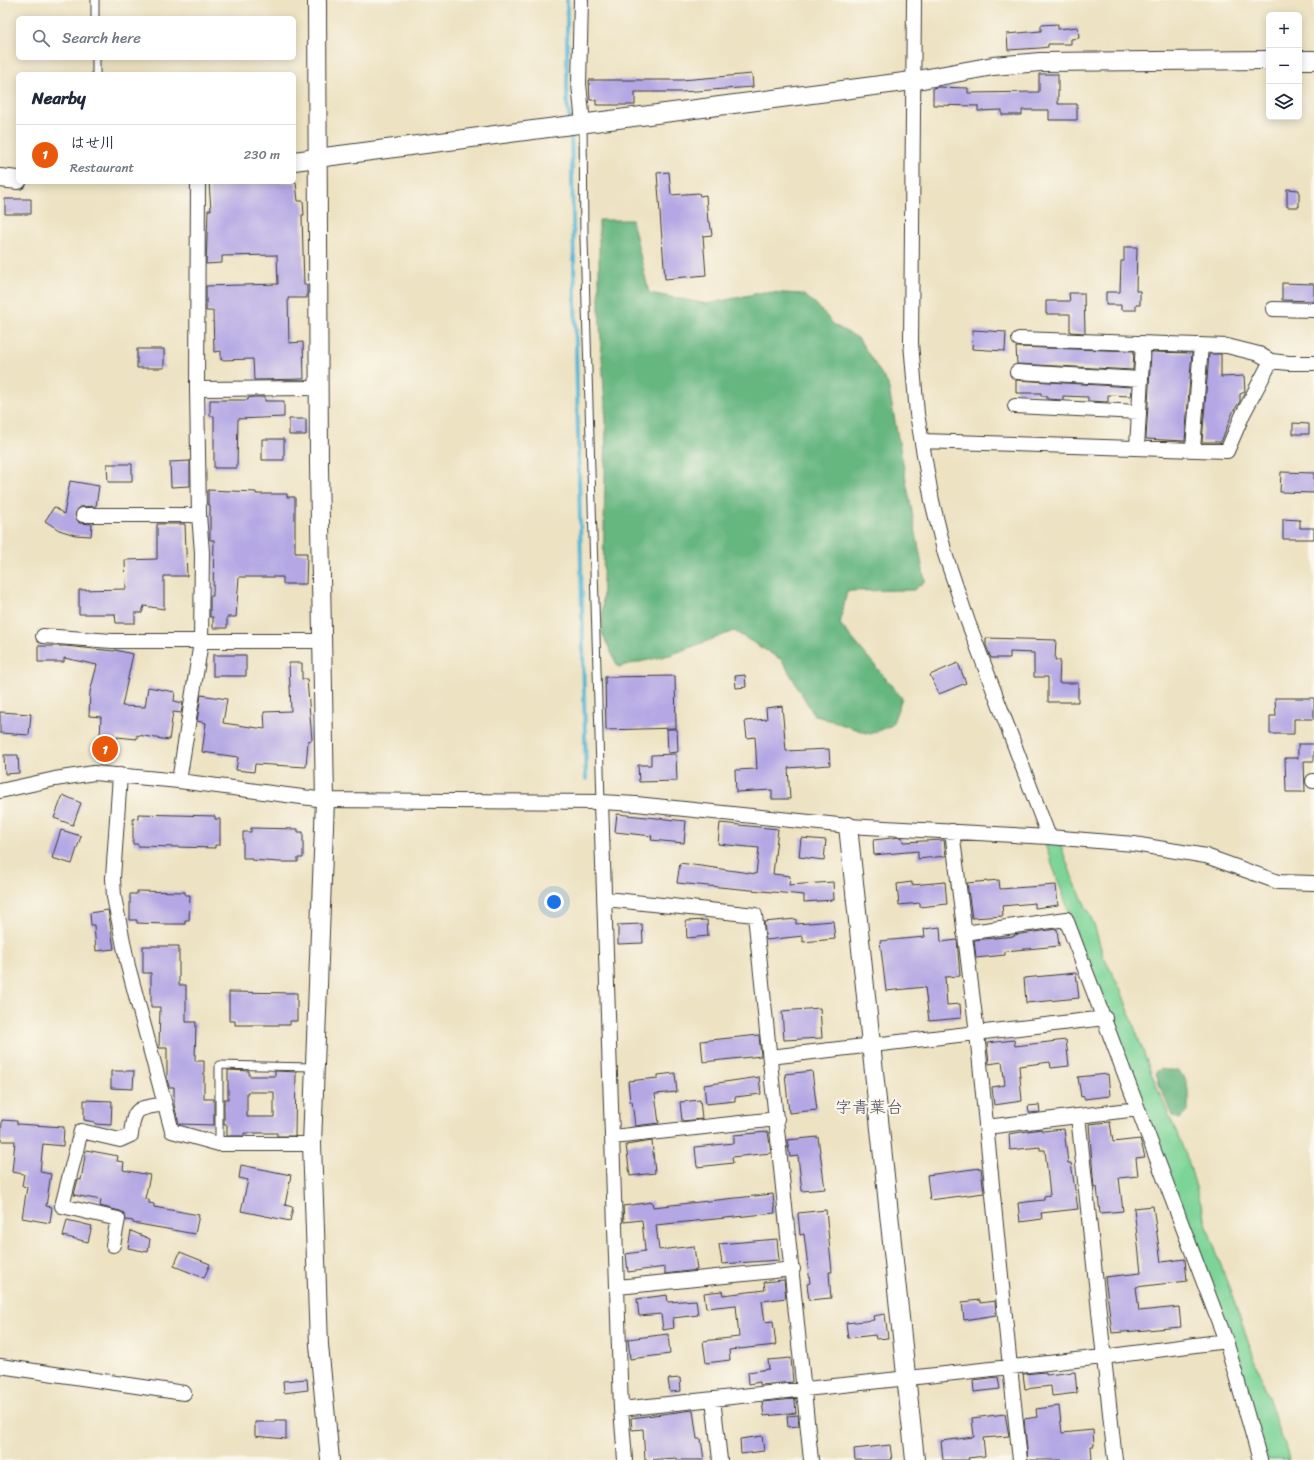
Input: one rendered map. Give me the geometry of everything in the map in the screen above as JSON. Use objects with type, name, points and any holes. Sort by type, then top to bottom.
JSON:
[{"type":"street","points":[[317,0],[318,388],[325,800],[312,1144],[319,1345],[330,1460]]},
{"type":"street","points":[[581,0],[579,84],[583,123]]},
{"type":"street","points":[[914,0],[912,81],[911,343],[922,441],[932,502],[945,554],[968,622],[1049,837]]},
{"type":"street","points":[[296,161],[912,81],[993,66],[1040,62],[1266,60]]},
{"type":"street","points":[[1302,60],[1314,60]]},
{"type":"street","points":[[0,178],[16,180]]},
{"type":"street","points":[[179,781],[200,642],[202,552],[197,389],[198,184]]},
{"type":"street","points":[[1273,309],[1314,310]]},
{"type":"street","points":[[1019,339],[1201,345],[1243,348],[1259,354],[1271,361],[1314,363]]},
{"type":"street","points":[[1137,447],[1143,343]]},
{"type":"street","points":[[1193,449],[1201,345]]},
{"type":"street","points":[[922,441],[1227,451],[1243,414],[1271,361]]},
{"type":"street","points":[[1017,372],[1141,378]]},
{"type":"street","points":[[197,389],[318,388]]},
{"type":"street","points":[[1015,406],[1139,412]]},
{"type":"street","points":[[83,515],[200,516]]},
{"type":"street","points":[[42,636],[112,641],[323,641]]},
{"type":"street","points":[[0,791],[55,779],[94,773],[179,781],[325,800],[601,802],[848,826],[1049,837],[1134,844],[1206,856],[1278,882],[1314,883]]},
{"type":"street","points":[[120,775],[113,878],[114,897],[128,966],[172,1131],[219,1144],[312,1144]]},
{"type":"street","points":[[601,802],[606,899],[622,1409],[625,1460]]},
{"type":"street","points":[[848,826],[873,1045],[915,1460]]},
{"type":"street","points":[[952,831],[978,1033],[986,1127],[1020,1460]]},
{"type":"street","points":[[606,899],[755,915],[812,1460]]},
{"type":"street","points":[[964,933],[1066,919],[1105,1018],[1226,1341],[1260,1460]]},
{"type":"street","points":[[770,1056],[1105,1018]]},
{"type":"street","points":[[113,1245],[118,1219],[62,1206],[81,1130],[120,1140],[131,1135],[133,1116],[142,1108],[165,1104]]},
{"type":"street","points":[[986,1127],[1138,1109]]},
{"type":"street","points":[[1078,1116],[1115,1460]]},
{"type":"street","points":[[613,1137],[777,1119]]},
{"type":"street","points":[[618,1287],[793,1269]]},
{"type":"street","points":[[622,1409],[1103,1357],[1226,1341]]},
{"type":"street","points":[[0,1366],[184,1393]]},
{"type":"street","points":[[713,1399],[720,1460]]},
{"type":"lane","points":[[95,0],[95,16]]},
{"type":"lane","points":[[96,60],[96,72]]},
{"type":"lane","points":[[583,123],[584,239],[601,802]]},
{"type":"lane","points":[[219,1144],[219,1065],[314,1067]]},
{"type":"green space","points":[[599,220],[632,220],[649,293],[707,304],[764,292],[802,294],[816,304],[834,325],[858,338],[888,384],[925,581],[914,590],[847,591],[840,624],[902,698],[892,725],[870,734],[814,715],[782,660],[734,631],[670,655],[618,667],[602,633],[606,423],[599,309]]},
{"type":"green space","points":[[1043,839],[1059,841],[1073,879],[1094,924],[1103,956],[1121,990],[1151,1073],[1188,1160],[1209,1232],[1269,1399],[1281,1438],[1285,1444],[1289,1460],[1264,1460]]},
{"type":"green space","points":[[1161,1069],[1177,1071],[1185,1078],[1187,1083],[1188,1111],[1180,1119],[1172,1116],[1159,1084],[1156,1072]]},
{"type":"building","points":[[1058,24],[1058,29],[1078,27],[1079,38],[1071,39],[1071,44],[1048,44],[1048,47],[1008,50],[1007,34],[1041,31],[1041,25]]},
{"type":"building","points":[[752,74],[753,87],[682,92],[635,92],[635,105],[596,105],[596,100],[590,100],[589,80],[682,80]]},
{"type":"building","points":[[1039,74],[1058,74],[1058,104],[1077,104],[1077,120],[1049,120],[1049,110],[1022,110],[1022,115],[1002,115],[1002,110],[978,111],[978,106],[933,105],[933,88],[937,87],[968,88],[968,93],[1039,92]]},
{"type":"building","points":[[669,172],[671,195],[699,193],[700,196],[706,195],[708,222],[710,222],[712,235],[703,236],[706,275],[665,279],[657,173]]},
{"type":"building","points":[[296,182],[298,201],[303,201],[304,285],[307,285],[307,298],[288,298],[289,343],[303,342],[304,379],[254,380],[253,359],[221,360],[221,351],[214,352],[213,311],[206,311],[206,286],[278,284],[277,255],[222,256],[222,263],[206,264],[208,210],[211,210],[209,184],[296,184]]},
{"type":"building","points":[[1287,189],[1299,190],[1299,207],[1287,207]]},
{"type":"building","points":[[5,199],[31,199],[31,214],[5,214]]},
{"type":"building","points":[[1124,247],[1137,247],[1136,291],[1140,291],[1140,305],[1136,305],[1136,310],[1121,310],[1121,305],[1106,305],[1106,292],[1120,292],[1121,261],[1124,261]]},
{"type":"building","points":[[1282,283],[1314,284],[1314,301],[1282,300]]},
{"type":"building","points":[[1069,293],[1084,293],[1085,333],[1070,332],[1070,314],[1046,314],[1046,301],[1070,301]]},
{"type":"building","points":[[973,330],[1006,332],[1005,351],[972,349]]},
{"type":"building","points":[[1016,347],[1134,351],[1133,370],[1017,364]]},
{"type":"building","points":[[137,349],[164,349],[164,368],[137,368]]},
{"type":"building","points":[[1151,352],[1192,353],[1185,441],[1146,439]]},
{"type":"building","points":[[1209,354],[1221,354],[1221,377],[1244,376],[1245,392],[1240,394],[1240,401],[1233,412],[1221,442],[1202,442]]},
{"type":"building","points":[[1016,380],[1132,387],[1131,396],[1108,395],[1108,402],[1088,401],[1088,397],[1063,396],[1063,400],[1047,399],[1047,396],[1041,396],[1041,393],[1016,393]]},
{"type":"building","points":[[265,397],[265,401],[284,401],[284,417],[238,419],[237,468],[214,468],[214,416],[210,416],[210,400],[248,400],[248,398]]},
{"type":"building","points":[[289,419],[306,419],[306,435],[289,435]]},
{"type":"building","points":[[1293,423],[1309,424],[1309,434],[1293,434]]},
{"type":"building","points":[[262,439],[284,439],[284,460],[262,460]]},
{"type":"building","points":[[190,461],[190,486],[171,487],[170,462]]},
{"type":"building","points":[[107,464],[132,464],[132,482],[108,482]]},
{"type":"building","points":[[1281,472],[1314,473],[1314,493],[1280,492]]},
{"type":"building","points":[[70,481],[99,486],[96,506],[79,507],[75,515],[79,523],[92,524],[91,536],[75,535],[59,530],[45,521],[54,507],[64,514]]},
{"type":"building","points":[[208,490],[256,492],[256,494],[287,494],[287,497],[295,497],[295,553],[307,553],[306,584],[283,584],[283,577],[239,577],[236,617],[227,617],[227,628],[213,628],[213,617],[210,617],[210,596],[213,596],[214,540],[210,540],[210,505],[208,505]]},
{"type":"building","points":[[1283,519],[1300,520],[1300,528],[1314,528],[1314,539],[1283,539]]},
{"type":"building","points":[[157,524],[185,524],[187,576],[164,576],[164,609],[144,606],[142,613],[135,613],[135,623],[116,623],[115,614],[79,614],[79,590],[126,589],[125,560],[157,559]]},
{"type":"building","points":[[986,638],[1056,640],[1055,660],[1060,660],[1059,683],[1078,683],[1078,702],[1048,702],[1048,677],[1034,677],[1034,653],[1010,652],[1010,658],[991,658],[986,645]]},
{"type":"building","points":[[38,646],[65,646],[115,650],[133,654],[122,706],[145,707],[148,687],[175,692],[174,701],[183,703],[181,713],[173,712],[169,740],[137,735],[137,739],[117,737],[115,759],[99,758],[101,717],[89,716],[90,692],[97,665],[64,658],[64,662],[38,662]]},
{"type":"building","points":[[213,655],[246,655],[246,676],[213,676]]},
{"type":"building","points":[[289,663],[302,663],[302,679],[307,679],[312,740],[308,741],[306,767],[255,764],[254,772],[236,770],[238,757],[202,752],[206,723],[197,721],[201,695],[227,699],[223,723],[265,729],[264,712],[291,711]]},
{"type":"building","points":[[958,663],[966,683],[939,694],[930,675]]},
{"type":"building","points":[[745,675],[746,687],[736,688],[735,676]]},
{"type":"building","points":[[675,676],[676,728],[606,730],[605,677]]},
{"type":"building","points":[[1275,698],[1314,698],[1314,719],[1294,719],[1294,734],[1270,734],[1270,716],[1276,716]]},
{"type":"building","points":[[782,706],[786,751],[829,749],[830,765],[788,768],[790,799],[772,799],[772,790],[736,792],[735,770],[757,769],[755,737],[747,738],[745,721],[767,719],[766,708]]},
{"type":"building","points":[[0,712],[31,714],[29,735],[0,733]]},
{"type":"building","points":[[667,729],[677,729],[678,752],[668,753]]},
{"type":"building","points":[[1298,744],[1314,744],[1314,761],[1304,761],[1305,792],[1286,792],[1285,758],[1298,758]]},
{"type":"building","points":[[676,754],[677,781],[639,782],[638,765],[651,765],[651,755]]},
{"type":"building","points":[[4,755],[18,755],[19,773],[5,774]]},
{"type":"building","points":[[63,795],[81,803],[73,825],[54,818]]},
{"type":"building","points":[[138,814],[215,816],[215,819],[220,819],[220,845],[215,845],[215,848],[138,846],[138,844],[133,844],[133,818],[138,819]]},
{"type":"building","points":[[617,814],[686,821],[684,843],[651,840],[652,836],[615,832]]},
{"type":"building","points":[[720,823],[778,829],[773,874],[790,876],[789,885],[833,882],[834,900],[804,902],[804,895],[677,883],[680,863],[756,874],[759,848],[718,844]]},
{"type":"building","points":[[251,828],[298,829],[298,832],[303,832],[303,858],[298,858],[298,862],[279,862],[243,858],[243,832],[251,832]]},
{"type":"building","points":[[61,830],[81,836],[72,864],[52,858]]},
{"type":"building","points":[[902,837],[903,842],[944,840],[946,856],[918,859],[918,851],[874,855],[873,840]]},
{"type":"building","points":[[801,838],[826,840],[824,860],[799,857]]},
{"type":"building","points":[[999,880],[1000,889],[1056,885],[1058,905],[1035,908],[1035,903],[1002,906],[1003,916],[972,918],[967,883]]},
{"type":"building","points":[[912,882],[912,885],[945,882],[947,904],[920,907],[920,903],[899,905],[897,884]]},
{"type":"building","points":[[137,891],[185,892],[185,895],[190,895],[189,920],[185,920],[185,924],[166,924],[137,923],[137,920],[130,920],[130,894],[137,894]]},
{"type":"building","points":[[108,910],[114,949],[96,951],[94,925],[91,925],[90,913]]},
{"type":"building","points":[[796,919],[796,924],[833,921],[835,939],[803,942],[803,936],[766,940],[764,922]]},
{"type":"building","points":[[707,920],[708,936],[687,938],[686,921]]},
{"type":"building","points":[[642,924],[643,943],[618,944],[618,925]]},
{"type":"building","points":[[940,927],[941,942],[957,940],[960,976],[945,977],[947,1005],[960,1004],[961,1018],[929,1021],[925,987],[886,991],[880,941],[925,937],[924,929]]},
{"type":"building","points":[[1057,929],[1059,946],[1005,951],[1005,955],[976,958],[974,940],[1015,936],[1014,935]]},
{"type":"building","points":[[143,946],[179,946],[179,985],[186,985],[186,1022],[196,1022],[195,1061],[204,1061],[204,1099],[214,1099],[214,1125],[179,1124],[174,1105],[174,1087],[169,1087],[167,1079],[167,1048],[159,1048],[160,1007],[151,1007],[151,973],[143,973]]},
{"type":"building","points":[[1076,973],[1079,998],[1026,1003],[1024,978]]},
{"type":"building","points":[[229,992],[297,993],[297,1021],[290,1021],[290,1025],[235,1025],[235,1021],[229,1021]]},
{"type":"building","points":[[820,1008],[822,1038],[784,1040],[782,1011]]},
{"type":"building","points":[[759,1035],[761,1056],[703,1062],[701,1041]]},
{"type":"building","points":[[1014,1040],[1015,1046],[1066,1040],[1069,1066],[1051,1068],[1050,1062],[1019,1066],[1022,1101],[994,1105],[992,1087],[1005,1085],[1002,1062],[989,1064],[987,1043]]},
{"type":"building","points":[[228,1070],[249,1071],[249,1076],[275,1076],[275,1071],[296,1072],[295,1136],[277,1136],[277,1133],[244,1133],[244,1136],[227,1136],[227,1125],[224,1125],[224,1099],[228,1099]],"holes":[[[247,1092],[274,1092],[274,1117],[247,1117]]]},
{"type":"building","points":[[111,1071],[134,1071],[133,1089],[111,1088]]},
{"type":"building","points":[[812,1071],[817,1110],[789,1113],[785,1074]]},
{"type":"building","points":[[675,1073],[677,1092],[655,1094],[659,1123],[635,1126],[632,1101],[630,1102],[628,1081],[658,1078],[658,1075]]},
{"type":"building","points":[[1108,1074],[1110,1096],[1084,1099],[1084,1096],[1081,1097],[1078,1077]]},
{"type":"building","points":[[759,1077],[761,1094],[735,1097],[735,1101],[706,1104],[704,1085]]},
{"type":"building","points":[[84,1100],[112,1101],[111,1125],[95,1124],[95,1122],[84,1120]]},
{"type":"building","points":[[700,1100],[702,1119],[682,1121],[680,1102]]},
{"type":"building","points":[[1039,1105],[1040,1112],[1029,1113],[1028,1106]]},
{"type":"building","points":[[2,1120],[17,1121],[17,1124],[64,1127],[63,1146],[43,1144],[40,1172],[51,1174],[46,1206],[52,1207],[50,1223],[22,1218],[27,1187],[22,1186],[24,1174],[12,1172],[15,1141],[1,1141]]},
{"type":"building","points":[[1110,1122],[1113,1142],[1140,1139],[1145,1157],[1136,1158],[1138,1176],[1119,1178],[1123,1211],[1100,1213],[1097,1187],[1094,1188],[1089,1124]]},
{"type":"building","points":[[1041,1129],[1042,1131],[1064,1129],[1068,1163],[1071,1163],[1078,1209],[1041,1213],[1042,1219],[1020,1222],[1018,1203],[1044,1200],[1044,1196],[1050,1195],[1045,1150],[1040,1150],[1040,1147],[1010,1150],[1009,1134]]},
{"type":"building","points":[[768,1132],[771,1153],[732,1157],[733,1163],[697,1167],[695,1147],[734,1143],[734,1135]]},
{"type":"building","points":[[818,1137],[825,1189],[802,1191],[798,1156],[790,1157],[787,1140]]},
{"type":"building","points":[[652,1141],[655,1173],[630,1176],[626,1145]]},
{"type":"building","points":[[86,1150],[118,1156],[117,1161],[124,1162],[123,1170],[150,1175],[145,1199],[149,1200],[149,1203],[154,1204],[154,1207],[199,1215],[195,1234],[133,1223],[133,1221],[126,1220],[124,1213],[100,1206],[101,1200],[74,1195],[78,1179],[81,1180]]},
{"type":"building","points":[[241,1165],[291,1175],[285,1205],[293,1207],[290,1221],[241,1211],[248,1180],[239,1178]]},
{"type":"building","points":[[981,1168],[984,1193],[930,1200],[927,1175]]},
{"type":"building","points":[[773,1194],[775,1213],[656,1225],[659,1250],[694,1246],[697,1270],[665,1274],[665,1267],[628,1272],[626,1254],[645,1251],[642,1220],[624,1222],[623,1206],[652,1202],[653,1207]]},
{"type":"building","points":[[1153,1206],[1161,1262],[1185,1259],[1187,1281],[1136,1287],[1139,1311],[1179,1307],[1181,1327],[1112,1333],[1105,1277],[1141,1273],[1134,1208]]},
{"type":"building","points":[[826,1210],[832,1272],[829,1272],[831,1298],[809,1300],[807,1284],[810,1283],[804,1234],[800,1235],[798,1213]]},
{"type":"building","points":[[67,1220],[92,1226],[88,1242],[63,1236]]},
{"type":"building","points":[[131,1231],[150,1239],[148,1252],[128,1248]]},
{"type":"building","points":[[777,1239],[779,1260],[722,1264],[719,1244]]},
{"type":"building","points":[[180,1252],[210,1264],[204,1278],[174,1266]]},
{"type":"building","points":[[784,1280],[786,1298],[762,1301],[765,1322],[773,1321],[776,1345],[729,1350],[730,1360],[706,1363],[703,1341],[739,1337],[736,1305],[706,1308],[704,1293],[722,1291],[723,1295],[765,1290],[764,1282]]},
{"type":"building","points":[[667,1295],[668,1302],[696,1300],[698,1315],[673,1318],[674,1328],[663,1330],[661,1314],[639,1316],[637,1299]]},
{"type":"building","points":[[980,1300],[980,1303],[995,1301],[996,1315],[964,1320],[962,1302]]},
{"type":"building","points":[[885,1314],[888,1338],[876,1339],[875,1335],[848,1338],[846,1323],[874,1320],[873,1316]]},
{"type":"building","points":[[668,1334],[670,1354],[630,1359],[628,1339]]},
{"type":"building","points":[[791,1358],[793,1382],[760,1385],[760,1382],[749,1384],[748,1372],[769,1369],[768,1360]]},
{"type":"building","points":[[1046,1372],[1046,1375],[1075,1372],[1077,1393],[1052,1396],[1051,1386],[1025,1389],[1023,1374]]},
{"type":"building","points":[[998,1377],[1000,1389],[974,1392],[973,1380]]},
{"type":"building","points":[[680,1378],[681,1391],[670,1392],[668,1379]]},
{"type":"building","points":[[307,1379],[308,1390],[284,1393],[283,1381]]},
{"type":"building","points":[[795,1399],[796,1413],[764,1416],[762,1402]]},
{"type":"building","points":[[1059,1406],[1062,1433],[1093,1430],[1094,1446],[1091,1446],[1092,1460],[1028,1460],[1024,1419],[1037,1417],[1036,1409]]},
{"type":"building","points":[[693,1410],[697,1439],[701,1439],[704,1460],[677,1460],[677,1458],[645,1460],[643,1429],[632,1430],[631,1418]]},
{"type":"building","points":[[1005,1414],[1009,1436],[983,1438],[985,1456],[968,1458],[969,1460],[943,1460],[941,1441],[974,1437],[972,1418]]},
{"type":"building","points":[[798,1415],[799,1426],[788,1427],[787,1416]]},
{"type":"building","points":[[275,1420],[286,1420],[286,1439],[255,1436],[255,1422],[275,1422]]},
{"type":"building","points":[[762,1436],[764,1451],[741,1454],[740,1439]]},
{"type":"building","points":[[890,1445],[892,1460],[855,1460],[854,1449]]},
{"type":"waterway","points":[[567,0],[567,103],[570,121]]},
{"type":"waterway","points":[[571,130],[586,779]]},
{"type":"place","name":"はせ川","points":[[105,749]]},
{"type":"district","name":"字青葉台","points":[[869,1107]]}]
